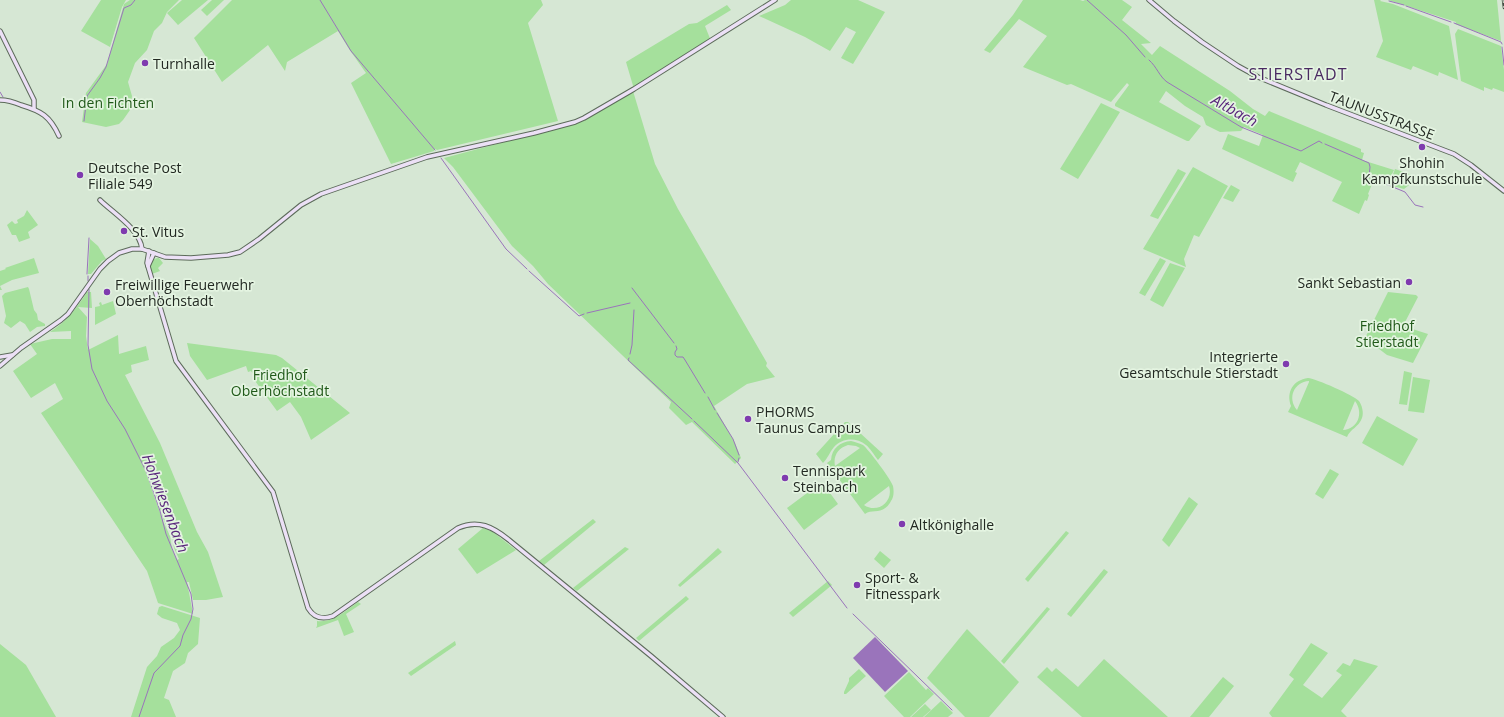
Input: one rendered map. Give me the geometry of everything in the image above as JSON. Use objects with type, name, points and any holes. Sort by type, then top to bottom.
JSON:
[{"type":"street","points":[[0,366],[13,354],[68,314],[94,277],[108,261],[125,250],[142,249],[172,258],[228,255],[240,252],[260,239],[288,214],[308,200],[321,194],[391,169],[442,153],[534,133],[575,122],[634,89],[775,0]]},
{"type":"street","name":"TAUNUSSTRASSE","points":[[1148,0],[1185,30],[1238,66],[1251,73],[1326,105],[1454,154],[1467,162],[1504,191]]},
{"type":"street","points":[[0,31],[34,100],[34,109]]},
{"type":"street","points":[[0,100],[7,100],[42,113],[51,121],[59,136]]},
{"type":"street","points":[[100,200],[134,232],[141,241],[142,249]]},
{"type":"street","points":[[149,251],[147,260],[148,267],[176,361],[274,492],[308,608],[314,616],[322,618],[333,616],[453,530],[472,523],[486,525],[502,535],[652,656],[723,717]]},
{"type":"street","points":[[148,267],[154,253]]},
{"type":"street","points":[[0,357],[13,354]]},
{"type":"green space","points":[[101,0],[126,0],[122,7],[110,47],[81,31]]},
{"type":"green space","name":"In den Fichten","points":[[130,0],[179,0],[167,12],[162,23],[154,31],[147,50],[135,63],[128,82],[132,96],[130,110],[123,120],[119,124],[106,127],[82,122],[86,93],[107,64],[124,4]]},
{"type":"green space","points":[[182,0],[208,0],[178,25],[167,13]]},
{"type":"green space","points":[[212,0],[224,0],[207,16],[201,10]]},
{"type":"green space","points":[[232,0],[541,0],[543,5],[528,23],[558,121],[437,150],[435,149],[434,151],[391,164],[351,83],[366,73],[338,31],[287,62],[285,71],[268,45],[222,82],[194,38]]},
{"type":"green space","points":[[791,0],[858,0],[885,12],[853,64],[841,58],[856,32],[846,27],[830,51],[805,37],[759,16],[785,5]]},
{"type":"green space","points":[[1023,0],[1122,0],[1132,7],[1122,20],[1151,43],[1141,44],[1152,55],[1160,46],[1230,91],[1253,109],[1265,116],[1269,111],[1361,149],[1361,152],[1364,153],[1362,160],[1394,170],[1387,184],[1374,179],[1367,201],[1365,200],[1359,214],[1332,201],[1342,182],[1300,162],[1295,172],[1297,173],[1293,182],[1222,149],[1228,134],[1259,146],[1263,135],[1244,127],[1241,131],[1220,132],[1206,125],[1203,117],[1185,106],[1166,91],[1159,102],[1201,126],[1189,141],[1115,106],[1129,85],[1127,83],[1111,102],[1071,84],[1067,85],[1023,67],[1047,36],[1019,19],[990,53],[984,50],[1013,15]]},
{"type":"green space","points":[[1374,0],[1381,0],[1380,1],[1393,4],[1449,26],[1458,80],[1439,72],[1438,76],[1413,66],[1411,70],[1376,57],[1383,41]]},
{"type":"green space","points":[[1388,0],[1497,0],[1501,41],[1455,24],[1456,22]]},
{"type":"green space","points":[[727,5],[731,10],[705,26],[711,41],[634,89],[626,62],[689,24],[697,23]]},
{"type":"green space","points":[[1458,29],[1501,46],[1504,70],[1504,92],[1493,88],[1492,90],[1484,87],[1484,91],[1461,81],[1455,34]]},
{"type":"green space","points":[[633,91],[655,164],[678,209],[767,363],[766,366],[775,377],[747,384],[714,406],[735,443],[741,458],[735,464],[692,422],[686,425],[669,408],[671,402],[548,284],[533,266],[512,246],[453,167],[444,158],[573,124]]},
{"type":"green space","points":[[1101,103],[1120,112],[1078,179],[1060,169]]},
{"type":"green space","points":[[1193,167],[1228,186],[1199,237],[1194,235],[1184,259],[1186,267],[1143,249]]},
{"type":"green space","points":[[1178,169],[1186,173],[1158,219],[1150,216]]},
{"type":"green space","points":[[1395,169],[1415,176],[1413,182],[1404,189],[1389,185]]},
{"type":"green space","points":[[1231,185],[1240,190],[1233,202],[1223,198]]},
{"type":"green space","points":[[27,210],[38,225],[28,232],[30,238],[19,242],[16,235],[12,235],[7,225],[12,221],[15,224],[18,223],[17,220],[24,216]]},
{"type":"green space","points":[[90,239],[98,246],[106,259],[102,261],[91,274],[88,274]]},
{"type":"green space","points":[[34,258],[39,273],[12,280],[0,286],[0,271]]},
{"type":"green space","points":[[159,258],[163,263],[158,268],[160,271],[152,274],[150,264],[152,260]]},
{"type":"green space","points":[[1160,258],[1166,261],[1145,296],[1139,293]]},
{"type":"green space","points":[[1170,263],[1185,268],[1163,307],[1150,300]]},
{"type":"green space","points":[[28,287],[38,320],[45,324],[45,326],[37,327],[30,332],[25,324],[20,321],[11,328],[4,323],[6,316],[2,296],[5,293]]},
{"type":"green space","points":[[87,292],[91,292],[92,308],[78,307],[87,317],[86,336],[88,350],[118,335],[119,354],[146,346],[149,360],[131,365],[132,372],[125,375],[160,443],[197,532],[208,552],[223,597],[206,600],[193,600],[189,582],[187,582],[193,614],[158,603],[147,571],[41,413],[63,399],[55,383],[31,398],[13,371],[37,354],[30,344],[52,339],[71,339],[71,331],[50,332],[66,319]],"holes":[[[143,464],[151,480],[164,521],[172,535],[174,548],[179,559],[177,560],[172,549],[170,536],[163,521]]]},
{"type":"green space","name":"Friedhof Stierstadt","points":[[1388,292],[1416,295],[1418,297],[1403,326],[1428,334],[1413,363],[1387,355],[1366,339],[1366,336]]},
{"type":"green space","points":[[113,301],[116,314],[95,325],[95,307],[100,306],[99,303],[101,302],[102,305]]},
{"type":"green space","name":"Friedhof Oberhöchstadt","points":[[187,343],[276,355],[282,358],[350,413],[311,440],[301,417],[290,402],[277,411],[253,378],[254,375],[251,371],[248,372],[246,366],[207,380],[190,356]]},
{"type":"green space","points":[[1404,371],[1412,373],[1407,405],[1399,404]]},
{"type":"green space","points":[[1413,377],[1430,380],[1424,413],[1408,411]]},
{"type":"green space","points":[[1308,378],[1319,381],[1343,391],[1359,401],[1363,414],[1361,421],[1347,437],[1288,412],[1291,406],[1289,396],[1290,392],[1298,381]],"holes":[[[1309,382],[1297,410],[1292,396],[1294,391],[1299,384]],[[1355,401],[1359,410],[1358,420],[1352,427],[1343,430]]]},
{"type":"green space","points":[[1377,416],[1418,439],[1403,466],[1362,443]]},
{"type":"green space","points":[[845,422],[848,422],[883,454],[878,460],[862,442],[845,440],[837,444],[832,449],[823,463],[816,454]]},
{"type":"green space","points":[[851,441],[863,445],[870,452],[891,482],[894,492],[892,499],[885,509],[868,512],[865,514],[827,463],[831,460],[833,452],[837,446]],"holes":[[[848,445],[860,448],[835,466],[837,453],[841,448]],[[889,486],[889,497],[883,505],[874,508],[864,505]]]},
{"type":"green space","points":[[1330,469],[1339,474],[1323,499],[1315,494]]},
{"type":"green space","points":[[822,482],[838,504],[804,530],[787,508]]},
{"type":"green space","points":[[1189,497],[1198,504],[1169,547],[1162,540]]},
{"type":"green space","points":[[593,519],[596,522],[544,565],[539,561]]},
{"type":"green space","points":[[483,528],[493,532],[516,550],[477,574],[458,549]]},
{"type":"green space","points":[[1066,531],[1069,533],[1028,582],[1025,579]]},
{"type":"green space","points":[[625,547],[629,549],[577,591],[573,588]]},
{"type":"green space","points":[[718,548],[722,552],[680,587],[678,585]]},
{"type":"green space","points":[[880,551],[891,560],[884,568],[874,559]]},
{"type":"green space","points":[[1104,569],[1108,572],[1071,617],[1067,614]]},
{"type":"green space","points":[[828,581],[832,585],[793,617],[789,613]]},
{"type":"green space","points":[[686,596],[689,599],[639,641],[636,638]]},
{"type":"green space","points":[[358,602],[361,604],[346,614],[354,632],[344,636],[338,620],[316,628],[317,621],[334,618]]},
{"type":"green space","points":[[162,606],[200,618],[198,644],[188,653],[185,663],[173,671],[164,698],[169,700],[176,717],[131,717],[147,667],[157,656],[161,647],[174,638],[180,630],[177,623],[162,618],[157,614],[159,607]]},
{"type":"green space","points":[[1047,607],[1050,609],[1004,664],[1001,661]]},
{"type":"green space","points":[[967,629],[1019,682],[989,717],[965,717],[927,678]]},
{"type":"green space","points":[[455,641],[456,645],[411,676],[408,673]]},
{"type":"green space","points":[[1311,643],[1328,653],[1303,685],[1322,698],[1342,675],[1336,671],[1343,663],[1350,666],[1354,659],[1378,666],[1341,711],[1347,717],[1272,717],[1269,713],[1294,679],[1289,675]]},
{"type":"green space","points":[[0,644],[26,665],[56,717],[0,717]]},
{"type":"green space","points":[[1104,659],[1168,717],[1082,717],[1037,677],[1047,667],[1052,672],[1056,668],[1078,687]]},
{"type":"green space","points":[[859,669],[866,676],[846,694],[844,694],[849,678]]},
{"type":"green space","points":[[909,672],[926,690],[928,688],[934,694],[910,717],[904,717],[884,696]]},
{"type":"green space","points":[[1223,677],[1234,686],[1209,717],[1190,717]]},
{"type":"green space","points":[[941,701],[953,713],[948,717],[924,717]]},
{"type":"green space","points":[[925,704],[931,710],[923,717],[911,717]]},
{"type":"shaded area","points":[[875,637],[908,671],[885,692],[853,658]]},
{"type":"waterway","points":[[84,121],[87,96],[106,67],[124,8],[131,5],[135,0]]},
{"type":"waterway","points":[[320,0],[351,51],[435,150]]},
{"type":"waterway","name":"Altbach","points":[[1087,0],[1126,35],[1145,57]]},
{"type":"waterway","points":[[1389,1],[1404,5]]},
{"type":"waterway","points":[[1406,6],[1451,22]]},
{"type":"waterway","points":[[1454,23],[1501,42],[1502,44]]},
{"type":"waterway","points":[[1502,47],[1504,65]]},
{"type":"waterway","name":"Altbach","points":[[1149,60],[1167,82],[1241,127],[1301,151],[1319,141],[1322,143]]},
{"type":"waterway","points":[[0,92],[3,97]]},
{"type":"waterway","name":"Altbach","points":[[1325,144],[1369,163],[1369,177],[1405,192],[1415,205],[1423,207]]},
{"type":"waterway","points":[[441,158],[506,249],[527,269]]},
{"type":"waterway","name":"Hohwiesenbach","points":[[87,274],[89,238]]},
{"type":"waterway","points":[[529,271],[579,316],[584,314]]},
{"type":"waterway","name":"Hohwiesenbach","points":[[88,276],[88,281]]},
{"type":"waterway","points":[[632,288],[674,343]]},
{"type":"waterway","name":"Hohwiesenbach","points":[[89,289],[88,345],[92,369],[107,401],[125,429],[147,473],[166,534],[191,594],[193,609],[191,619],[183,635],[180,646],[154,673],[139,717]]},
{"type":"waterway","points":[[587,313],[630,303]]},
{"type":"waterway","points":[[630,354],[634,310]]},
{"type":"waterway","points":[[676,346],[677,349],[675,355],[677,357],[683,357],[705,393]]},
{"type":"waterway","points":[[629,358],[628,360],[692,419]]},
{"type":"waterway","points":[[708,397],[715,410]]},
{"type":"waterway","points":[[717,413],[733,439],[739,455]]},
{"type":"waterway","points":[[694,421],[738,463],[847,608]]},
{"type":"waterway","points":[[738,462],[739,458]]},
{"type":"waterway","points":[[853,614],[952,710]]},
{"type":"railway","points":[[1503,0],[1504,8]]},
{"type":"place","name":"Turnhalle","points":[[145,63]]},
{"type":"place","name":"Shohin Kampfkunstschule","points":[[1422,147]]},
{"type":"place","name":"Deutsche Post Filiale 549","points":[[80,175]]},
{"type":"place","name":"St. Vitus","points":[[124,231]]},
{"type":"place","name":"Sankt Sebastian","points":[[1409,282]]},
{"type":"place","name":"Freiwillige Feuerwehr Oberhöchstadt","points":[[107,292]]},
{"type":"place","name":"Integrierte Gesamtschule Stierstadt","points":[[1286,364]]},
{"type":"place","name":"PHORMS Taunus Campus","points":[[748,419]]},
{"type":"place","name":"Tennispark Steinbach","points":[[785,478]]},
{"type":"place","name":"Altkönighalle","points":[[902,524]]},
{"type":"place","name":"Sport- & Fitnesspark","points":[[857,585]]},
{"type":"district","name":"STIERSTADT","points":[[1298,74]]}]
